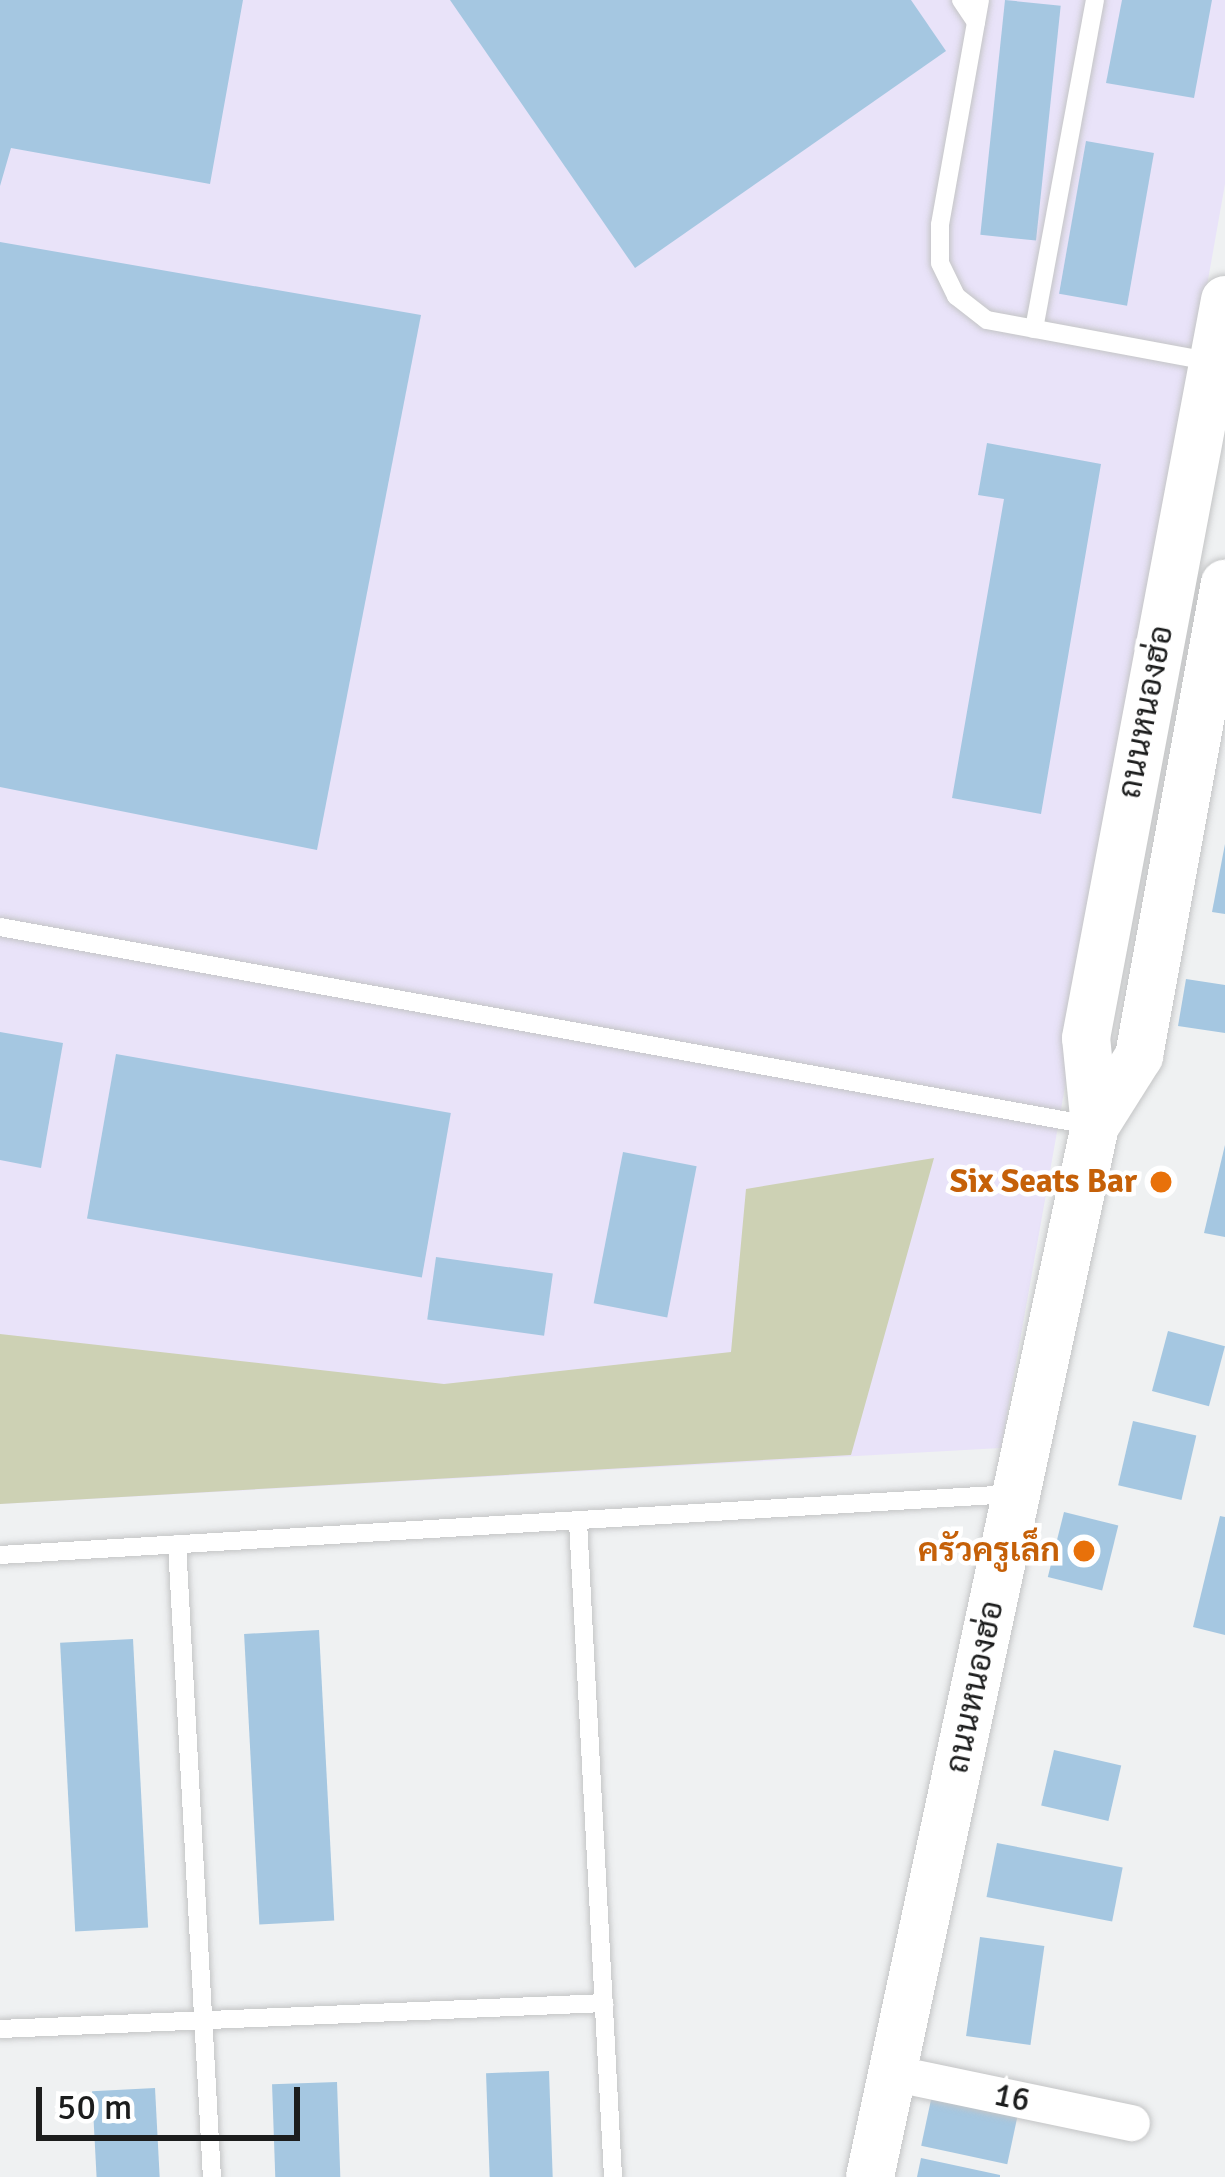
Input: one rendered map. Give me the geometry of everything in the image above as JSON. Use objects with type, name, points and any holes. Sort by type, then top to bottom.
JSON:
[{"type":"street","name":"ถนนหนองฮ่อ","points":[[870,2177],[1095,1126],[1086,1038],[1219,363],[1225,300]]},
{"type":"street","name":"ถนนหนองฮ่อ","points":[[1095,1126],[1139,1056],[1225,584]]},
{"type":"street","name":"16","points":[[892,2073],[1132,2123]]},
{"type":"lane","points":[[961,0],[976,22]]},
{"type":"lane","points":[[980,0],[940,262],[956,296],[987,320],[1219,363]]},
{"type":"lane","points":[[1034,329],[1095,0]]},
{"type":"lane","points":[[0,927],[1095,1126]]},
{"type":"lane","points":[[0,1555],[1017,1493]]},
{"type":"lane","points":[[578,1522],[613,2177]]},
{"type":"lane","points":[[177,1544],[212,2177]]},
{"type":"lane","points":[[0,2029],[604,2002]]},
{"type":"shaded area","points":[[0,0],[1225,0],[1225,184],[1001,1448],[0,1504]]},
{"type":"green space","points":[[934,1158],[851,1455],[0,1504],[0,1334],[444,1384],[731,1352],[746,1189]]},
{"type":"building","points":[[0,0],[243,0],[210,184],[11,148],[0,186]]},
{"type":"building","points":[[450,0],[911,0],[946,51],[635,268]]},
{"type":"building","points":[[1005,0],[1061,6],[1036,241],[980,235]]},
{"type":"building","points":[[1122,0],[1212,0],[1194,98],[1106,83]]},
{"type":"building","points":[[1086,141],[1154,153],[1127,306],[1059,294]]},
{"type":"building","points":[[0,242],[421,315],[317,850],[0,787]]},
{"type":"building","points":[[987,443],[1101,464],[1041,814],[952,798],[1004,499],[978,495]]},
{"type":"building","points":[[1225,844],[1225,914],[1212,912]]},
{"type":"building","points":[[1186,979],[1225,985],[1225,1033],[1178,1026]]},
{"type":"building","points":[[0,1032],[63,1043],[41,1168],[0,1160]]},
{"type":"building","points":[[116,1054],[451,1113],[422,1278],[87,1218]]},
{"type":"building","points":[[1225,1145],[1225,1237],[1204,1233]]},
{"type":"building","points":[[623,1152],[697,1166],[667,1317],[594,1303]]},
{"type":"building","points":[[436,1257],[553,1273],[544,1336],[427,1319]]},
{"type":"building","points":[[1168,1331],[1225,1346],[1209,1406],[1152,1391]]},
{"type":"building","points":[[1133,1421],[1196,1436],[1181,1500],[1118,1485]]},
{"type":"building","name":"ครัวครูเล็ก","points":[[1064,1512],[1118,1526],[1102,1591],[1048,1577]]},
{"type":"building","points":[[1220,1516],[1225,1517],[1225,1635],[1193,1627]]},
{"type":"building","points":[[319,1630],[334,1921],[259,1925],[244,1634]]},
{"type":"building","points":[[133,1639],[148,1928],[75,1931],[60,1643]]},
{"type":"building","points":[[1054,1750],[1121,1766],[1108,1821],[1041,1806]]},
{"type":"building","points":[[997,1843],[1123,1867],[1112,1921],[987,1897]]},
{"type":"building","points":[[980,1937],[1044,1946],[1030,2045],[966,2036]]},
{"type":"building","points":[[549,2071],[553,2177],[490,2177],[486,2073]]},
{"type":"building","points":[[337,2082],[340,2177],[275,2177],[272,2084]]},
{"type":"building","points":[[155,2088],[160,2177],[97,2177],[92,2091]]},
{"type":"building","points":[[932,2095],[1018,2113],[1007,2164],[921,2146]]},
{"type":"building","points":[[921,2158],[1000,2175],[1000,2177],[917,2177]]},
{"type":"place","name":"Six Seats Bar","points":[[1161,1182]]},
{"type":"place","name":"ครัวครูเล็ก","points":[[1084,1551]]}]
